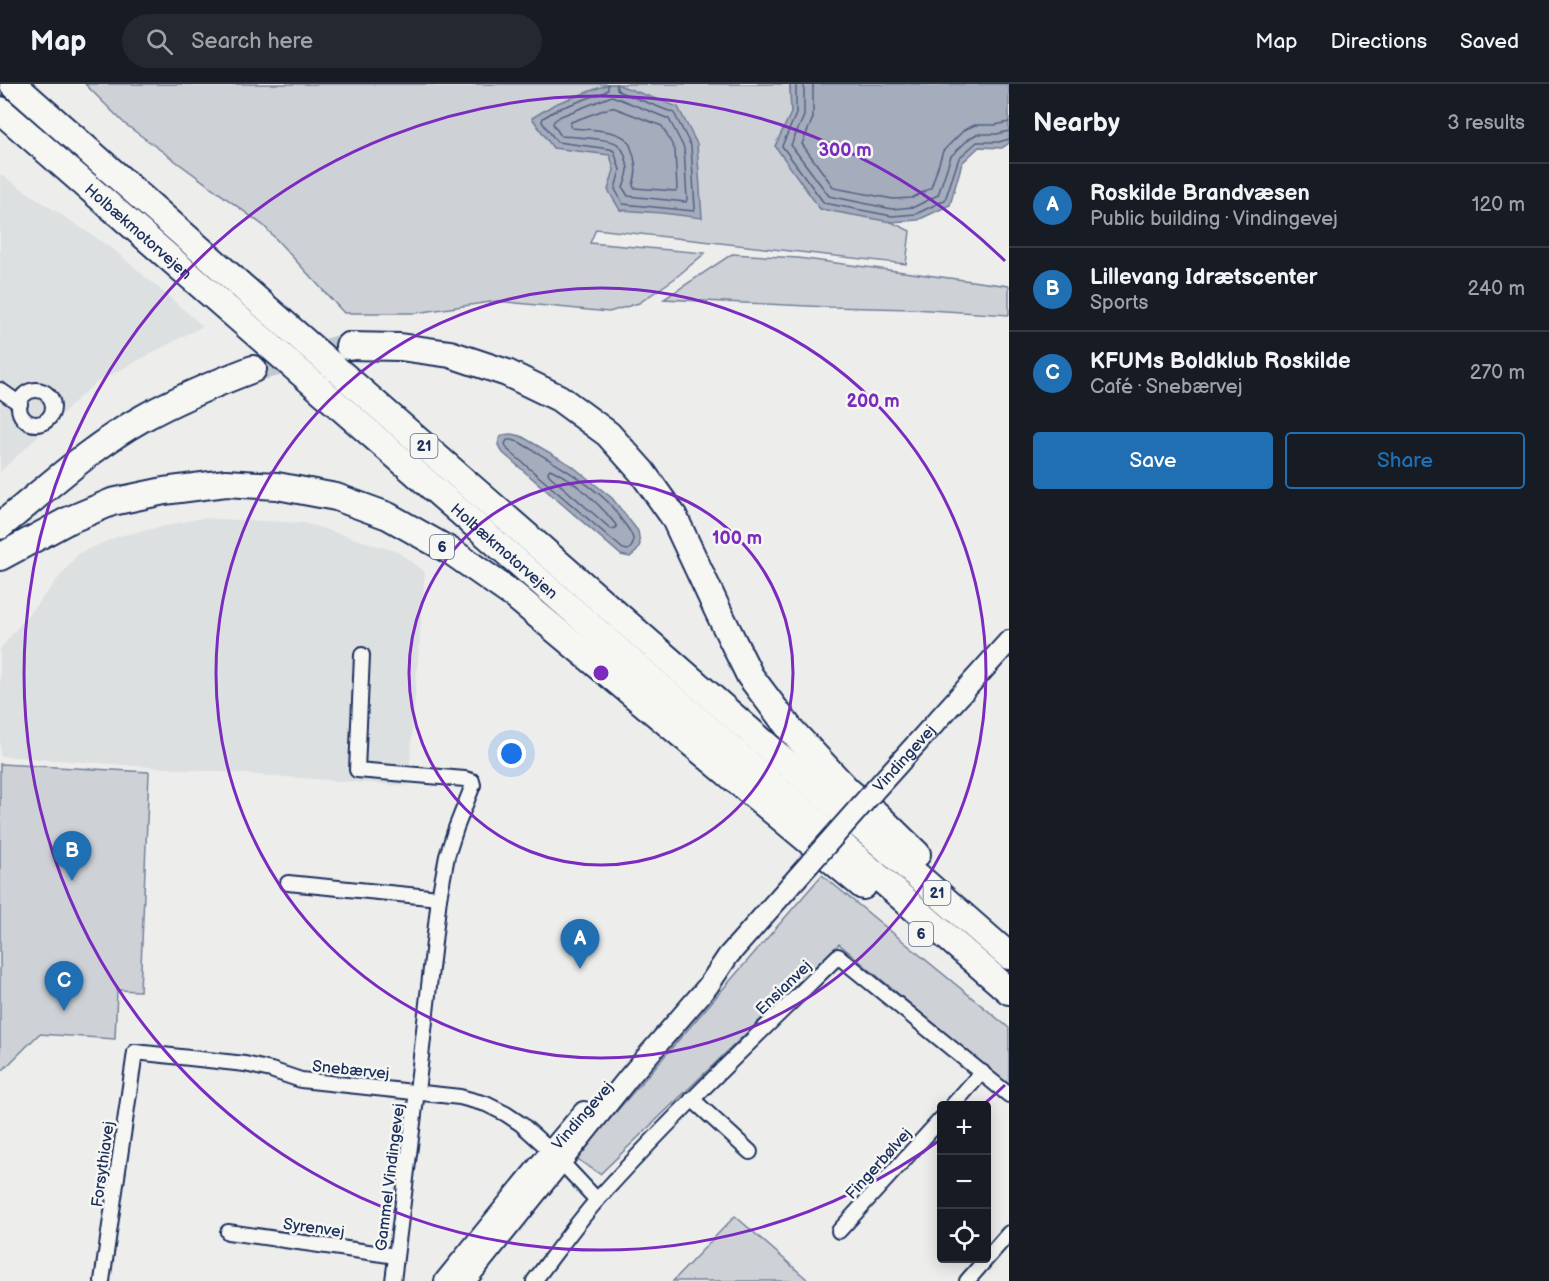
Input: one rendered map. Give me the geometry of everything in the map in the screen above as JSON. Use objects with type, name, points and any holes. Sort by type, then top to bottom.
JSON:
[{"type":"highway","name":"Holbækmotorvejen","points":[[14,84],[1009,956]]},
{"type":"highway","name":"Holbækmotorvejen","points":[[0,110],[1009,991]]},
{"type":"highway","points":[[349,346],[400,347],[450,354],[507,373],[559,398],[608,434],[642,472],[674,517],[750,676],[790,729],[847,790],[876,814],[957,892],[1009,949]]},
{"type":"highway","points":[[0,526],[93,451],[142,418],[196,391],[253,369]]},
{"type":"highway","name":"6","points":[[0,557],[67,521],[112,502],[164,491],[226,483],[277,486],[336,497],[388,516],[452,552],[515,596],[807,840],[1009,1004]]},
{"type":"main road","name":"Vindingevej","points":[[445,1281],[556,1156],[701,980],[728,956],[1009,640]]},
{"type":"main road","name":"Vindingevej","points":[[465,1281],[556,1156]]},
{"type":"street","points":[[0,390],[20,404]]},
{"type":"street","name":"Gammel Vindingevej","points":[[362,655],[357,770],[465,779],[472,782],[472,790],[447,856],[439,898],[393,1281]]},
{"type":"street","points":[[288,883],[439,898]]},
{"type":"street","name":"Ensianvej","points":[[538,1279],[578,1222],[597,1200],[692,1099],[838,956],[1009,1095]]},
{"type":"street","name":"Snebærvej","points":[[135,1052],[245,1064],[301,1080],[460,1097],[486,1104],[521,1124],[556,1156],[597,1200]]},
{"type":"street","name":"Forsythiavej","points":[[102,1281],[135,1052]]},
{"type":"street","points":[[956,1101],[982,1072]]},
{"type":"street","points":[[692,1099],[750,1152]]},
{"type":"street","name":"Fingerbølvej","points":[[839,1232],[937,1124]]},
{"type":"street","name":"Syrenvej","points":[[228,1232],[396,1256]]},
{"type":"street","points":[[967,1281],[1009,1233]]},
{"type":"shaded area","points":[[85,84],[790,84],[791,113],[891,222],[910,231],[906,264],[596,229],[590,243],[705,253],[674,279],[639,303],[609,312],[497,301],[416,313],[344,313],[264,226],[125,124]]},
{"type":"shaded area","points":[[0,174],[113,249],[203,326],[94,384],[0,472]]},
{"type":"shaded area","points":[[732,254],[798,258],[1009,286],[1009,315],[664,299]]},
{"type":"shaded area","points":[[202,518],[305,523],[398,552],[425,572],[408,786],[0,756],[0,649],[79,553],[119,536]]},
{"type":"shaded area","points":[[0,764],[149,772],[140,991],[117,990],[115,1039],[39,1034],[0,1073]]},
{"type":"shaded area","points":[[822,875],[1009,1028],[1009,1087],[839,944],[600,1174],[576,1158]]},
{"type":"shaded area","points":[[735,1216],[809,1281],[673,1281]]},
{"type":"water","points":[[609,84],[616,84],[678,107],[697,144],[702,218],[620,210],[608,190],[614,170],[610,155],[553,148],[532,118],[555,104]]},
{"type":"water","points":[[790,84],[1009,84],[1009,143],[1002,148],[979,147],[962,163],[950,205],[918,220],[891,222],[820,209],[775,146],[791,113]]},
{"type":"water","points":[[503,435],[521,436],[571,465],[612,498],[638,531],[640,544],[637,551],[630,557],[621,555],[503,453],[498,445],[499,439]]},
{"type":"tunnel","points":[[253,369],[349,346]]},
{"type":"place","name":"Lillevang Idrætscenter","points":[[72,881]]},
{"type":"place","name":"Roskilde Brandvæsen","points":[[580,969]]},
{"type":"place","name":"KFUMs Boldklub Roskilde","points":[[64,1011]]}]
